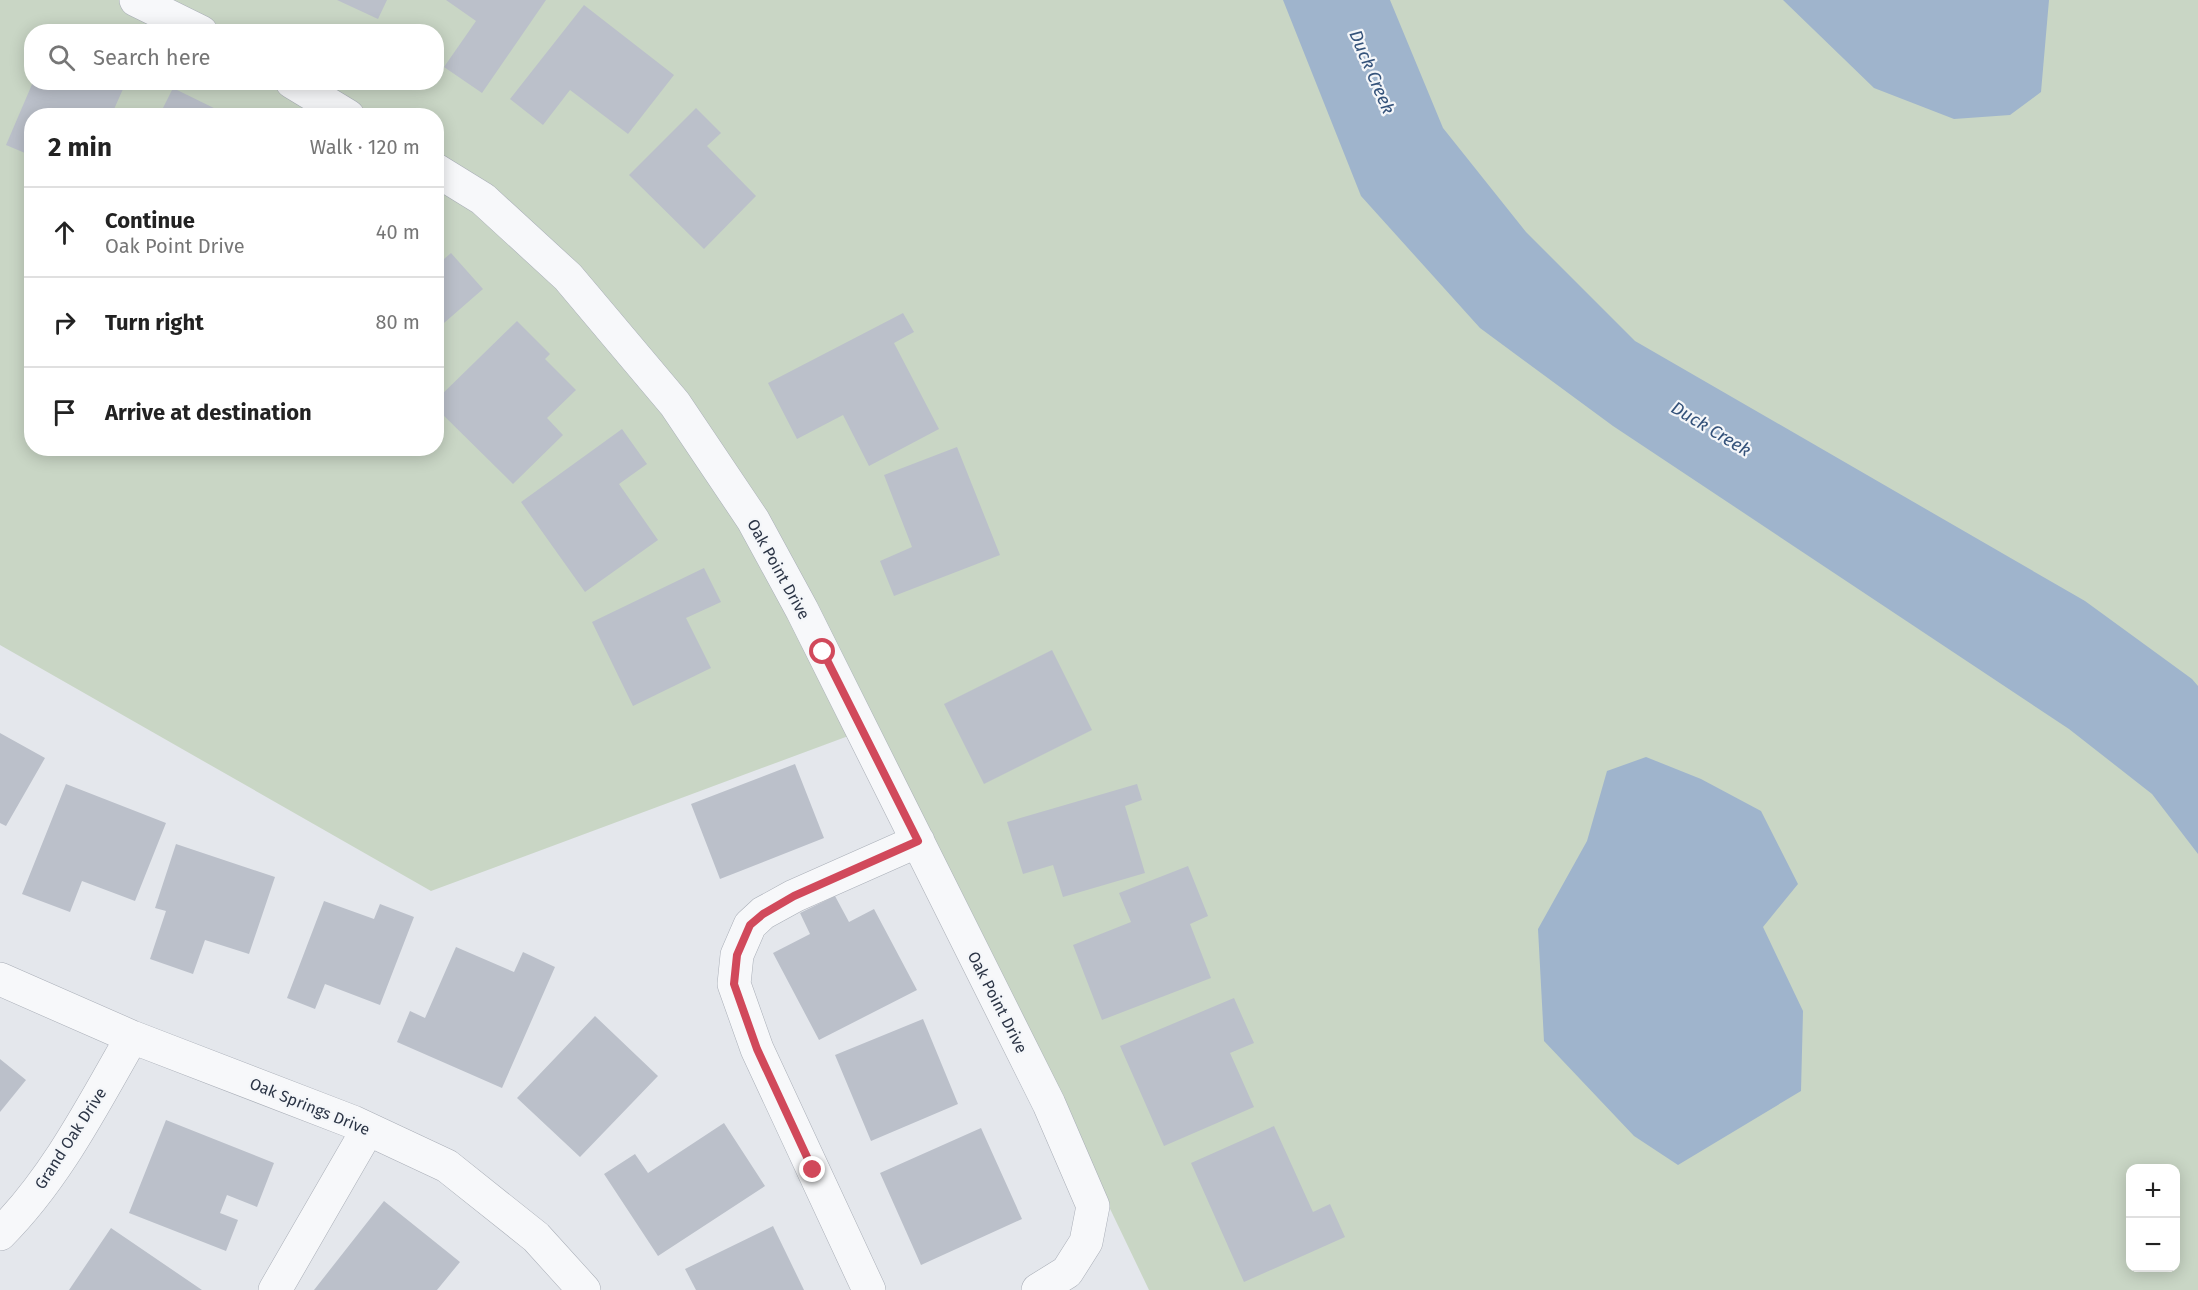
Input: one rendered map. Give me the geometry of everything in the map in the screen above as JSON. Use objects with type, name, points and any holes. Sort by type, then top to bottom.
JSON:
[{"type":"street","points":[[136,0],[185,24]]},
{"type":"street","points":[[305,90],[335,108]]},
{"type":"street","name":"Oak Point Drive","points":[[444,175],[483,199],[568,277],[675,404],[753,520],[802,610],[1049,1104],[1093,1206],[1086,1242],[1066,1272],[1038,1290]]},
{"type":"street","points":[[869,1290],[757,1049],[734,984],[737,955],[750,925],[763,914],[794,896],[918,841]]},
{"type":"street","name":"Oak Springs Drive","points":[[0,979],[132,1038],[368,1129],[447,1166],[536,1237],[584,1290]]},
{"type":"street","name":"Grand Oak Drive","points":[[0,1234],[17,1217],[69,1146],[132,1038]]},
{"type":"street","points":[[275,1290],[368,1129]]},
{"type":"green space","points":[[0,0],[2198,0],[2198,1290],[1149,1290],[878,725],[431,891],[0,645]]},
{"type":"water","name":"Duck Creek","points":[[1283,0],[1390,0],[1443,128],[1526,232],[1635,341],[2085,601],[2192,679],[2198,686],[2198,854],[2152,794],[2069,729],[1613,426],[1480,328],[1361,196]]},
{"type":"water","points":[[1783,0],[2049,0],[2041,92],[2010,115],[1954,119],[1874,88]]},
{"type":"water","points":[[1646,757],[1701,779],[1761,811],[1798,884],[1763,927],[1803,1011],[1801,1091],[1678,1165],[1634,1136],[1544,1041],[1538,929],[1587,841],[1607,771]]},
{"type":"building","points":[[337,0],[387,0],[378,19]]},
{"type":"building","points":[[446,0],[546,0],[482,93],[444,67],[476,21]]},
{"type":"building","points":[[584,5],[674,75],[628,134],[570,90],[543,125],[510,99]]},
{"type":"building","points":[[30,90],[123,90],[115,108],[24,108],[24,153],[6,145]]},
{"type":"building","points":[[172,90],[177,90],[214,108],[163,108]]},
{"type":"building","points":[[696,108],[721,133],[707,146],[756,196],[704,249],[629,175]]},
{"type":"building","points":[[451,253],[483,289],[444,323],[444,259]]},
{"type":"building","points":[[903,313],[914,332],[894,343],[939,429],[869,466],[843,415],[797,439],[768,383]]},
{"type":"building","points":[[517,321],[550,354],[545,359],[576,390],[547,418],[563,435],[513,484],[444,416],[444,392]]},
{"type":"building","points":[[622,429],[647,464],[619,484],[658,540],[585,592],[521,502]]},
{"type":"building","points":[[957,447],[1000,555],[894,596],[880,561],[912,547],[884,475]]},
{"type":"building","points":[[704,568],[721,602],[686,618],[711,668],[633,706],[592,622]]},
{"type":"building","points":[[1052,650],[1092,730],[984,784],[944,704]]},
{"type":"building","points":[[0,733],[45,758],[6,826],[0,823]]},
{"type":"building","points":[[795,764],[824,838],[720,879],[691,804]]},
{"type":"building","points":[[66,784],[166,823],[135,901],[82,881],[70,912],[22,894]]},
{"type":"building","points":[[1137,784],[1142,800],[1125,806],[1145,873],[1063,897],[1053,865],[1023,874],[1007,822]]},
{"type":"building","points":[[176,844],[275,877],[249,954],[205,940],[193,974],[150,959],[166,911],[155,908]]},
{"type":"building","points":[[1188,866],[1208,916],[1190,924],[1211,978],[1102,1020],[1073,945],[1131,922],[1119,893]]},
{"type":"building","points":[[835,896],[849,922],[874,909],[917,990],[819,1040],[773,953],[810,934],[800,913]]},
{"type":"building","points":[[324,901],[374,919],[380,904],[414,917],[380,1005],[325,984],[315,1009],[287,998]]},
{"type":"building","points":[[456,947],[514,972],[523,952],[555,967],[502,1088],[397,1042],[410,1011],[425,1018]]},
{"type":"building","points":[[1234,998],[1254,1043],[1230,1053],[1254,1107],[1164,1146],[1120,1046]]},
{"type":"building","points":[[595,1016],[658,1076],[580,1157],[517,1098]]},
{"type":"building","points":[[923,1019],[958,1104],[871,1141],[835,1055]]},
{"type":"building","points":[[0,1059],[26,1080],[0,1112]]},
{"type":"building","points":[[166,1120],[274,1163],[257,1207],[227,1195],[220,1213],[238,1220],[226,1251],[129,1213]]},
{"type":"building","points":[[724,1123],[765,1186],[658,1256],[604,1174],[635,1154],[648,1173]]},
{"type":"building","points":[[1274,1126],[1313,1212],[1330,1204],[1345,1237],[1244,1282],[1191,1163]]},
{"type":"building","points":[[981,1128],[1022,1219],[921,1265],[880,1173]]},
{"type":"building","points":[[384,1201],[460,1262],[437,1290],[314,1290]]},
{"type":"building","points":[[773,1226],[804,1290],[696,1290],[685,1269]]},
{"type":"building","points":[[111,1228],[202,1290],[69,1290]]},
{"type":"route","points":[[813,1170],[757,1049],[734,984],[737,955],[750,925],[763,914],[794,896],[918,841],[823,652]]}]
